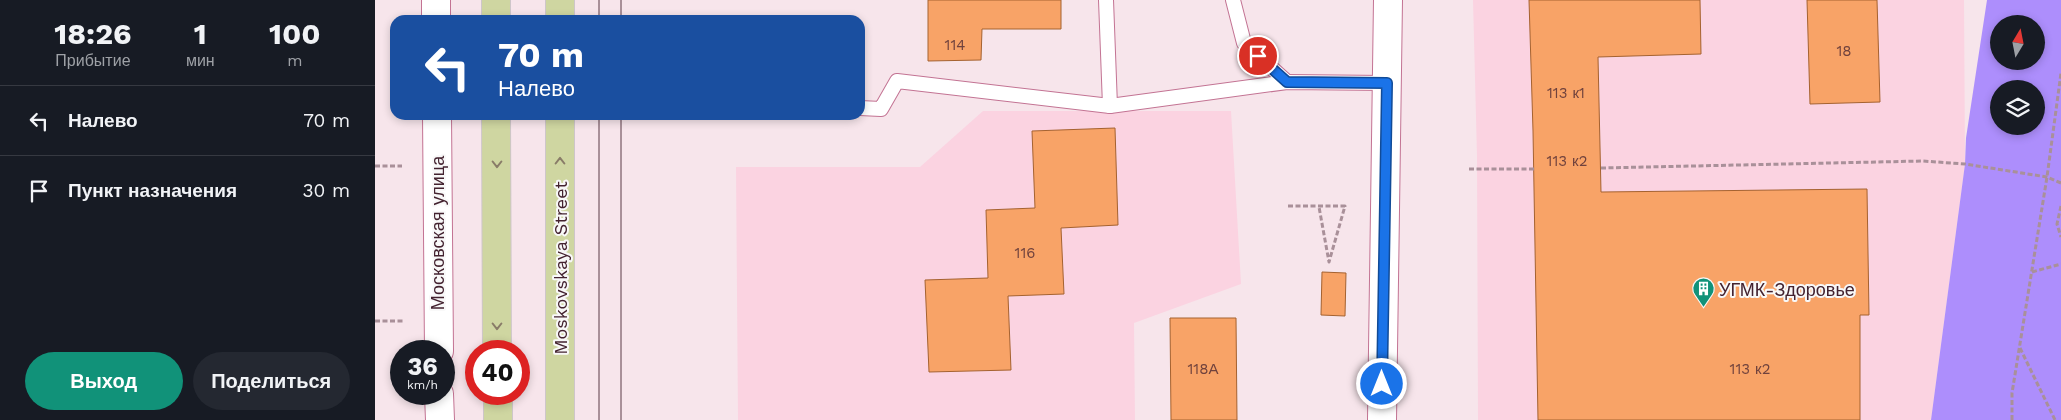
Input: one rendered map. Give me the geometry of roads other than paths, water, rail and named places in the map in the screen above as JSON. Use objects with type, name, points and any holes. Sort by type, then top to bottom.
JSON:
[{"type":"main road","points":[[496,0],[496,15]]},
{"type":"main road","points":[[560,15],[561,0]]},
{"type":"main road","points":[[497,120],[497,340]]},
{"type":"main road","name":"Moskovskaya Street","points":[[560,120],[560,420]]},
{"type":"main road","points":[[498,405],[498,420]]},
{"type":"street","points":[[436,0],[436,15]]},
{"type":"street","points":[[1382,420],[1388,0]]},
{"type":"street","name":"Московская улица","points":[[437,120],[439,340]]},
{"type":"street","points":[[439,405],[440,420]]},
{"type":"lane","points":[[1106,0],[1110,106]]},
{"type":"lane","points":[[1233,0],[1244,43],[1287,82]]},
{"type":"lane","points":[[865,108],[881,109],[897,81],[1110,106],[1287,82],[1387,83]]},
{"type":"tram line","points":[[599,0],[599,15]]},
{"type":"tram line","points":[[621,0],[621,15]]},
{"type":"tram line","points":[[599,120],[599,420]]},
{"type":"tram line","points":[[621,120],[621,420]]},
{"type":"place","name":"УГМК-Здоровье","points":[[1703,308]]}]
